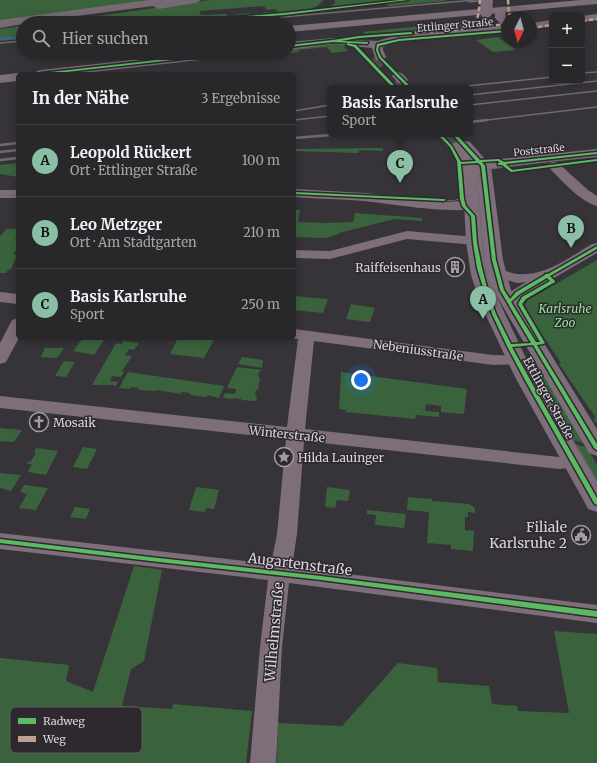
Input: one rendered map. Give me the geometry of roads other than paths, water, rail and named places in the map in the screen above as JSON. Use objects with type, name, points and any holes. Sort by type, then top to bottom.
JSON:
[{"type":"highway","points":[[58,16],[173,0]]},
{"type":"highway","points":[[83,16],[196,0]]},
{"type":"highway","points":[[0,24],[16,22]]},
{"type":"highway","points":[[0,27],[16,25]]},
{"type":"main road","points":[[465,30],[480,25],[486,13],[487,0]]},
{"type":"main road","points":[[486,13],[494,22],[501,22]]},
{"type":"main road","points":[[585,19],[597,17]]},
{"type":"main road","points":[[537,24],[549,22]]},
{"type":"main road","name":"Ettlinger Straße","points":[[391,69],[465,30],[501,23]]},
{"type":"main road","name":"Ettlinger Straße","points":[[391,69],[396,39],[501,23]]},
{"type":"main road","points":[[296,45],[366,37],[391,69]]},
{"type":"main road","points":[[340,41],[391,69]]},
{"type":"main road","points":[[59,72],[165,60]]},
{"type":"main road","points":[[0,78],[16,76]]},
{"type":"main road","name":"Ettlinger Straße","points":[[597,448],[499,283],[492,249],[477,200],[468,170],[462,145],[484,173],[477,200],[475,240],[480,275],[488,300],[516,360],[597,504]]},
{"type":"main road","points":[[484,173],[501,172]]},
{"type":"main road","name":"Nebeniusstraße","points":[[516,360],[543,358]]},
{"type":"street","points":[[296,28],[597,1]]},
{"type":"street","name":"Poststraße","points":[[468,170],[484,173],[597,153]]},
{"type":"street","name":"Poststraße","points":[[501,172],[597,160]]},
{"type":"street","points":[[554,166],[583,193],[597,202]]},
{"type":"street","points":[[296,193],[367,198],[444,200],[459,199],[466,196],[477,200]]},
{"type":"street","points":[[0,194],[16,194]]},
{"type":"street","points":[[367,198],[418,204],[477,200]]},
{"type":"street","points":[[296,254],[330,254],[407,236],[475,240]]},
{"type":"street","points":[[509,302],[518,293],[597,246]]},
{"type":"street","points":[[496,272],[517,279],[534,278],[547,275]]},
{"type":"street","points":[[0,296],[16,299]]},
{"type":"street","points":[[0,359],[16,327]]},
{"type":"street","name":"Nebeniusstraße","points":[[300,335],[480,358],[516,360]]},
{"type":"street","name":"Wilhelmstraße","points":[[263,763],[271,647],[279,573],[287,534],[295,435],[300,335]]},
{"type":"street","name":"Winterstraße","points":[[0,402],[559,464],[574,462]]},
{"type":"street","name":"Augartenstraße","points":[[0,541],[279,573],[597,614]]},
{"type":"waterway","points":[[0,39],[16,38]]},
{"type":"tunnel","points":[[374,57],[383,67]]},
{"type":"tunnel","points":[[396,81],[400,85]]},
{"type":"tunnel","points":[[449,137],[458,146]]},
{"type":"tram line","points":[[480,212],[477,182],[480,174],[490,169],[597,155]]},
{"type":"tram line","points":[[456,200],[472,195],[477,185]]},
{"type":"tram line","points":[[296,192],[455,201],[472,206],[480,212]]},
{"type":"tram line","points":[[0,195],[16,195]]},
{"type":"tram line","points":[[480,212],[485,269],[494,299],[510,332],[597,481]]},
{"type":"railway","points":[[294,16],[475,0]]},
{"type":"railway","points":[[469,2],[487,0]]},
{"type":"railway","points":[[0,43],[16,42]]},
{"type":"railway","points":[[585,73],[597,72]]},
{"type":"railway","points":[[473,85],[549,77]]},
{"type":"railway","points":[[473,95],[597,81]]},
{"type":"railway","points":[[473,105],[597,91]]},
{"type":"railway","points":[[296,111],[327,106]]},
{"type":"railway","points":[[479,121],[597,107]]},
{"type":"railway","points":[[296,120],[327,116]]},
{"type":"railway","points":[[473,122],[487,120]]},
{"type":"railway","points":[[296,138],[327,135]]},
{"type":"railway","points":[[0,145],[16,143]]},
{"type":"railway","points":[[0,152],[16,150]]},
{"type":"railway","points":[[0,160],[16,158]]},
{"type":"place","name":"Basis Karlsruhe","points":[[400,183]]},
{"type":"place","name":"Leo Metzger","points":[[571,248]]},
{"type":"place","name":"Raiffeisenhaus","points":[[455,267]]},
{"type":"place","name":"Leopold Rückert","points":[[483,319]]},
{"type":"place","name":"Mosaik","points":[[39,422]]},
{"type":"place","name":"Hilda Lauinger","points":[[284,457]]},
{"type":"place","name":"Filiale Karlsruhe 2","points":[[581,535]]},
{"type":"park label","name":"Karlsruhe Zoo","points":[[565,315]]}]
